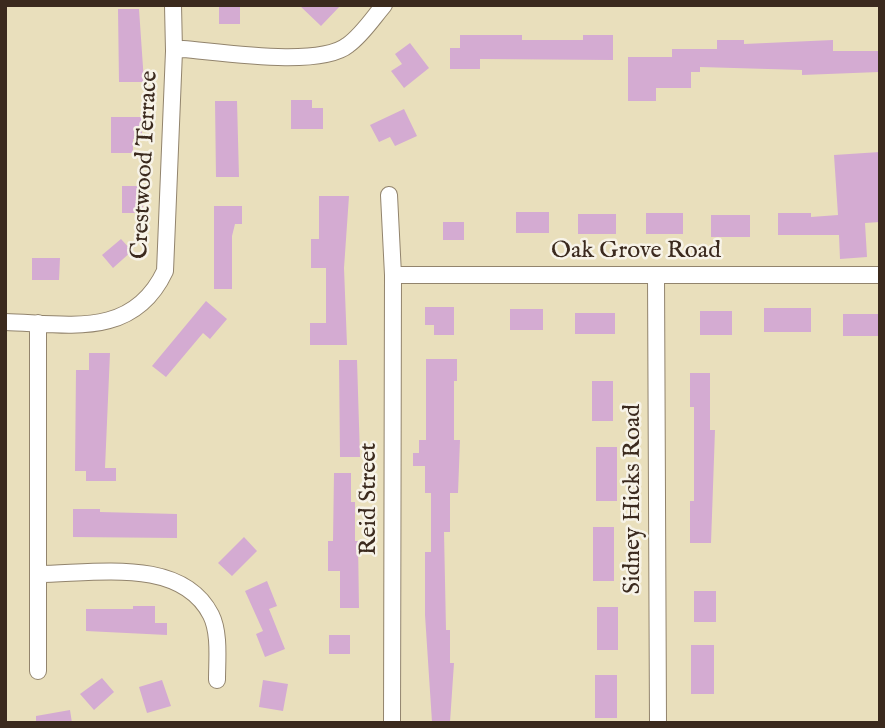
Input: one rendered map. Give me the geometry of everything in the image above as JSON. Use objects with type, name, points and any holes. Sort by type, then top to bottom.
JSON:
[{"type":"street","name":"Crestwood Terrace","points":[[5,322],[103,322],[129,315],[155,291],[164,271],[174,51],[173,5]]},
{"type":"street","points":[[174,51],[183,49],[256,56],[322,56],[347,47],[384,5]]},
{"type":"street","name":"Reid Street","points":[[389,195],[393,275],[392,723]]},
{"type":"street","name":"Oak Grove Road","points":[[393,275],[880,275]]},
{"type":"street","name":"Sidney Hicks Road","points":[[656,275],[658,723]]},
{"type":"street","points":[[38,323],[38,671]]},
{"type":"street","points":[[38,574],[143,573],[164,576],[181,583],[198,597],[212,617],[217,649],[217,680]]},
{"type":"building","points":[[219,5],[240,5],[240,24],[219,24]]},
{"type":"building","points":[[299,5],[341,5],[321,26]]},
{"type":"building","points":[[118,9],[139,9],[144,82],[119,82]]},
{"type":"building","points":[[460,35],[522,35],[522,40],[583,40],[583,35],[613,35],[613,60],[480,59],[480,69],[450,69],[450,48],[460,48]]},
{"type":"building","points":[[717,40],[744,40],[744,44],[833,40],[833,51],[879,51],[879,72],[802,75],[802,70],[700,67],[700,72],[691,72],[691,88],[656,88],[656,101],[628,101],[628,57],[672,57],[672,49],[717,49]]},
{"type":"building","points":[[410,43],[429,68],[404,88],[391,71],[402,64],[395,54]]},
{"type":"building","points":[[291,100],[312,100],[312,108],[323,108],[323,129],[291,129]]},
{"type":"building","points":[[215,101],[237,101],[239,177],[216,177]]},
{"type":"building","points":[[404,109],[417,136],[395,146],[390,137],[379,142],[370,125]]},
{"type":"building","points":[[111,117],[142,117],[142,139],[133,139],[133,153],[111,153]]},
{"type":"building","points":[[880,152],[880,222],[865,223],[867,257],[840,259],[839,235],[778,235],[778,213],[811,213],[811,217],[838,215],[834,155]]},
{"type":"building","points":[[122,186],[143,186],[143,213],[122,213]]},
{"type":"building","points":[[319,196],[349,196],[344,268],[347,345],[310,345],[310,323],[326,323],[326,268],[311,268],[311,239],[319,239]]},
{"type":"building","points":[[214,206],[242,206],[242,224],[235,224],[232,236],[232,289],[214,289]]},
{"type":"building","points":[[516,212],[549,212],[549,233],[516,233]]},
{"type":"building","points":[[646,213],[683,213],[683,234],[646,234]]},
{"type":"building","points":[[578,214],[616,214],[616,234],[578,234]]},
{"type":"building","points":[[711,215],[750,215],[750,237],[711,237]]},
{"type":"building","points":[[443,222],[464,222],[464,240],[443,240]]},
{"type":"building","points":[[121,239],[132,251],[113,268],[102,255]]},
{"type":"building","points":[[32,258],[60,258],[59,280],[32,280]]},
{"type":"building","points":[[206,301],[227,319],[210,339],[203,333],[166,377],[152,366]]},
{"type":"building","points":[[425,307],[454,307],[454,335],[434,335],[434,325],[425,325]]},
{"type":"building","points":[[764,308],[811,308],[811,332],[764,332]]},
{"type":"building","points":[[510,309],[543,309],[543,330],[510,330]]},
{"type":"building","points":[[700,311],[732,311],[732,335],[700,335]]},
{"type":"building","points":[[575,313],[615,313],[615,334],[575,334]]},
{"type":"building","points":[[843,314],[879,314],[879,336],[843,336]]},
{"type":"building","points":[[89,353],[110,353],[105,468],[116,468],[116,481],[86,481],[86,471],[75,471],[76,370],[89,370]]},
{"type":"building","points":[[426,359],[457,359],[457,381],[454,381],[454,440],[460,440],[458,493],[450,493],[450,532],[444,532],[446,630],[450,630],[450,663],[454,663],[450,722],[432,722],[425,615],[425,552],[431,552],[431,493],[425,493],[425,466],[413,466],[413,453],[419,453],[419,440],[426,440]]},
{"type":"building","points":[[339,360],[357,360],[360,457],[340,457]]},
{"type":"building","points":[[690,373],[710,373],[710,430],[715,430],[711,543],[690,543],[690,501],[694,501],[694,407],[690,407]]},
{"type":"building","points":[[592,381],[613,381],[613,421],[592,421]]},
{"type":"building","points":[[596,447],[617,447],[617,501],[596,501]]},
{"type":"building","points":[[334,473],[351,473],[351,502],[355,502],[355,541],[358,541],[359,608],[340,608],[340,571],[328,571],[328,541],[333,541]]},
{"type":"building","points":[[73,509],[177,514],[177,538],[73,537]]},
{"type":"building","points":[[593,527],[614,527],[614,581],[593,581]]},
{"type":"building","points":[[244,537],[257,551],[232,576],[218,563]]},
{"type":"building","points":[[267,581],[277,606],[269,609],[285,649],[265,657],[256,634],[263,631],[245,591]]},
{"type":"building","points":[[694,591],[716,591],[716,622],[694,622]]},
{"type":"building","points":[[133,606],[155,606],[155,623],[167,623],[167,635],[86,631],[86,609],[133,609]]},
{"type":"building","points":[[597,607],[618,607],[618,650],[597,650]]},
{"type":"building","points":[[329,635],[350,635],[350,654],[329,654]]},
{"type":"building","points":[[691,645],[714,645],[714,694],[691,694]]},
{"type":"building","points":[[595,675],[617,675],[617,718],[595,718]]},
{"type":"building","points":[[102,678],[114,692],[94,710],[80,694]]},
{"type":"building","points":[[162,680],[171,706],[147,713],[139,687]]},
{"type":"building","points":[[263,680],[288,684],[283,711],[259,707]]},
{"type":"building","points":[[70,710],[72,723],[36,723],[36,716]]}]
